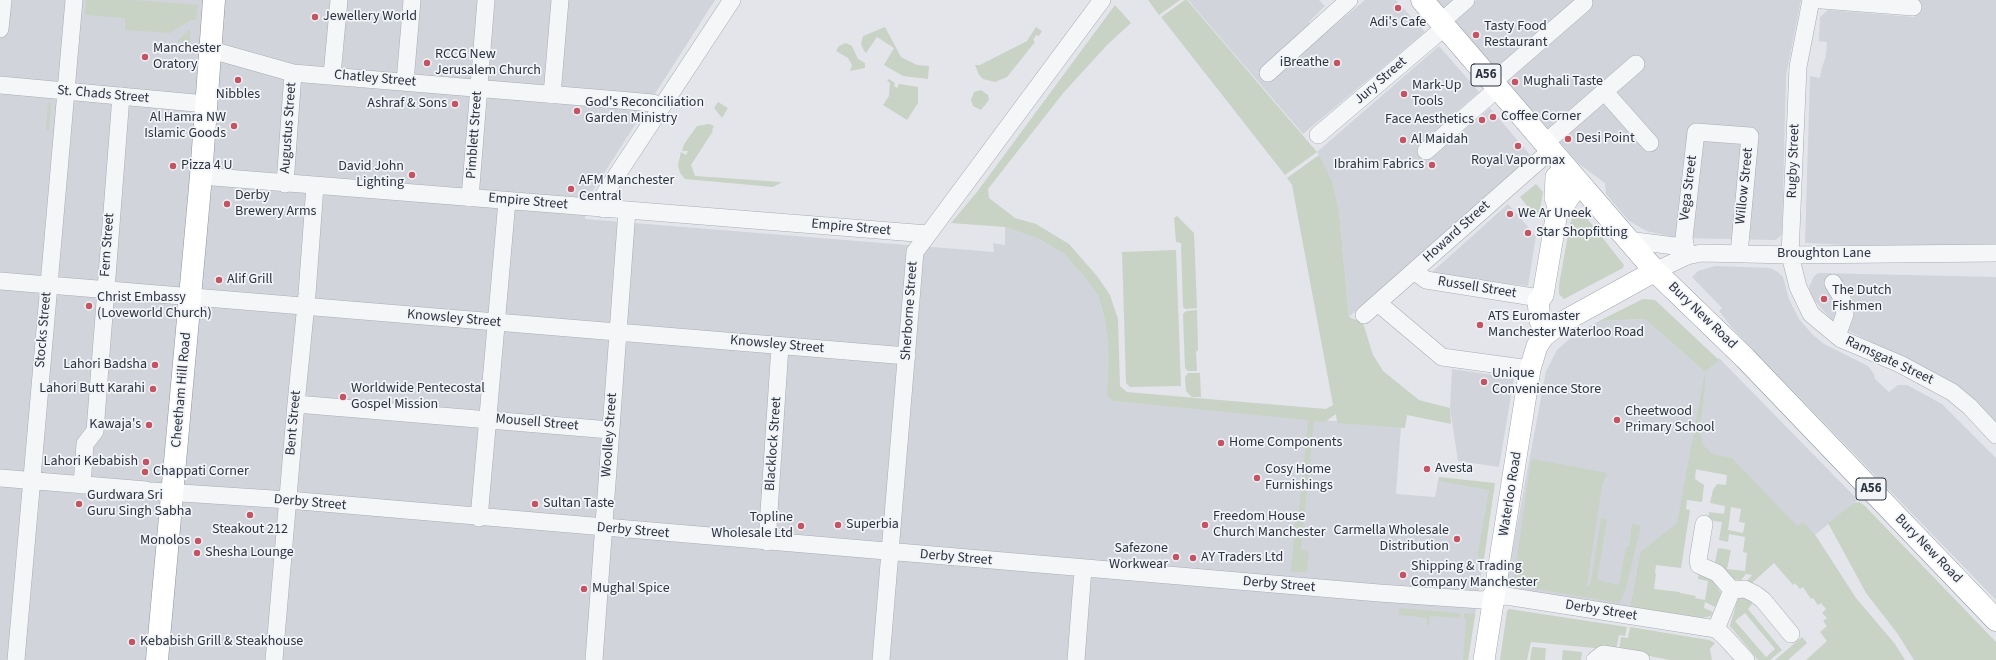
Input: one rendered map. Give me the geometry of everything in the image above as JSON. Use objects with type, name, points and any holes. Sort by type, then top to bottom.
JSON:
[{"type":"highway","name":"Cheetham Hill Road","points":[[158,660],[201,176],[214,0]]},
{"type":"highway","name":"Bury New Road","points":[[1422,0],[1581,186],[1656,271],[1745,358],[1996,620]]},
{"type":"main road","points":[[1553,328],[1547,299],[1543,295],[1558,206],[1555,198],[1556,177],[1566,168]]},
{"type":"main road","points":[[1558,206],[1566,202],[1572,193],[1581,186]]},
{"type":"main road","name":"Waterloo Road","points":[[1484,660],[1530,369],[1537,346],[1553,328],[1656,271]]},
{"type":"street","points":[[0,29],[3,0]]},
{"type":"street","name":"Stocks Street","points":[[16,660],[74,0]]},
{"type":"street","points":[[332,75],[339,0]]},
{"type":"street","points":[[405,82],[412,0]]},
{"type":"street","name":"Pimblett Street","points":[[470,198],[486,0]]},
{"type":"street","points":[[552,95],[560,0]]},
{"type":"street","points":[[603,209],[605,193],[732,0]]},
{"type":"street","name":"Sherborne Street","points":[[881,660],[907,356],[913,259],[918,246],[1102,0]]},
{"type":"street","points":[[1268,72],[1349,0]]},
{"type":"street","name":"Jury Street","points":[[1318,135],[1443,25],[1466,0]]},
{"type":"street","name":"Rugby Street","points":[[1790,255],[1798,67],[1811,0]]},
{"type":"street","points":[[1822,0],[1895,3],[1913,7]]},
{"type":"street","points":[[1426,151],[1584,3]]},
{"type":"street","name":"Chatley Street","points":[[210,52],[293,73],[332,75],[653,103],[660,108]]},
{"type":"street","name":"Howard Street","points":[[1364,315],[1414,271],[1548,147],[1604,91],[1636,64]]},
{"type":"street","name":"Augustus Street","points":[[285,184],[293,73]]},
{"type":"street","name":"St. Chads Street","points":[[0,85],[206,104]]},
{"type":"street","points":[[1604,91],[1650,143]]},
{"type":"street","name":"Fern Street","points":[[82,485],[85,444],[95,431],[121,96]]},
{"type":"street","name":"Vega Street","points":[[1687,256],[1684,238],[1696,132],[1708,133]]},
{"type":"street","name":"Willow Street","points":[[1708,133],[1750,136],[1739,254]]},
{"type":"street","name":"Empire Street","points":[[201,176],[285,184],[928,234]]},
{"type":"street","name":"Bent Street","points":[[274,660],[315,186]]},
{"type":"street","points":[[479,518],[507,201]]},
{"type":"street","name":"Woolley Street","points":[[594,660],[627,210]]},
{"type":"street","points":[[1628,240],[1675,246],[1687,256]]},
{"type":"street","name":"Broughton Lane","points":[[1656,271],[1687,256],[1701,253],[1790,255],[1996,253]]},
{"type":"street","name":"Ramsgate Street","points":[[1790,255],[1798,288],[1811,314],[1838,336],[1900,364],[1952,392],[1970,407],[1996,435]]},
{"type":"street","name":"Russell Street","points":[[1414,271],[1426,280],[1534,297],[1543,295]]},
{"type":"street","name":"Knowsley Street","points":[[0,281],[190,298],[305,306],[907,356]]},
{"type":"street","points":[[1833,283],[1842,298],[1845,314],[1838,336]]},
{"type":"street","points":[[1378,303],[1442,357],[1530,369]]},
{"type":"street","name":"Blacklock Street","points":[[767,542],[780,346]]},
{"type":"street","name":"Mousell Street","points":[[296,404],[610,430]]},
{"type":"street","name":"Derby Street","points":[[0,478],[148,491],[288,500],[479,518],[1379,593],[1479,600],[1506,596],[1716,629]]},
{"type":"street","points":[[1704,524],[1698,560],[1700,564],[1717,572],[1732,590]]},
{"type":"street","points":[[1076,660],[1083,569]]},
{"type":"street","points":[[1732,590],[1745,589],[1755,594],[1763,600],[1791,634]]},
{"type":"street","points":[[1732,590],[1716,629],[1746,660]]},
{"type":"street","points":[[1596,660],[1603,654],[1641,660]]},
{"type":"shaded area","points":[[0,0],[715,0],[587,200],[585,219],[994,252],[993,243],[1005,245],[1005,227],[1039,239],[1064,254],[1086,279],[1098,296],[1104,316],[1108,344],[1107,397],[1113,401],[1401,427],[1396,494],[1435,497],[1438,481],[1491,489],[1480,585],[1468,660],[0,660]]},
{"type":"shaded area","points":[[1188,0],[1319,0],[1325,6],[1309,22],[1322,36],[1365,0],[1396,0],[1425,32],[1303,134]]},
{"type":"shaded area","points":[[1436,0],[1454,0],[1444,9]]},
{"type":"shaded area","points":[[1476,0],[1801,0],[1786,76],[1782,234],[1776,240],[1677,238],[1646,231],[1628,220],[1606,194],[1605,183],[1579,164],[1454,21]]},
{"type":"shaded area","points":[[1914,0],[1996,0],[1996,249],[1964,250],[1805,243],[1810,76],[1820,78],[1826,56],[1827,42],[1819,41],[1820,17],[1828,10],[1915,17]]},
{"type":"shaded area","points":[[1439,46],[1479,92],[1448,119],[1451,122],[1419,149],[1429,159],[1490,108],[1531,156],[1349,317],[1339,212],[1333,183],[1317,152]]},
{"type":"shaded area","points":[[1508,204],[1536,236],[1528,286],[1433,275],[1431,273]]},
{"type":"shaded area","points":[[1715,266],[1770,268],[1778,272],[1783,277],[1789,299],[1799,319],[1813,335],[1824,344],[1868,366],[1874,374],[1875,379],[1889,392],[1898,385],[1907,385],[1942,404],[1996,458],[1996,600],[1732,328],[1719,311],[1722,308],[1692,277],[1698,271]]},
{"type":"shaded area","points":[[1819,273],[1996,277],[1996,427],[1954,384],[1849,331],[1832,320],[1812,298],[1809,287],[1814,276]]},
{"type":"shaded area","name":"Cheetwood Primary School","points":[[1645,319],[1705,372],[1719,358],[1858,500],[1805,543],[1727,475],[1688,468],[1677,524],[1640,552],[1630,607],[1505,590],[1546,371],[1557,350],[1575,334],[1599,321]]},
{"type":"shaded area","points":[[1452,369],[1514,378],[1499,467],[1458,461],[1450,408]]},
{"type":"green space","points":[[86,0],[133,0],[198,5],[196,20],[191,20],[170,33],[125,30],[125,18],[85,15]]},
{"type":"green space","points":[[1148,0],[1180,0],[1159,15]]},
{"type":"green space","points":[[1187,0],[1317,152],[1285,175],[1161,17]]},
{"type":"green space","points":[[1115,5],[1131,23],[1108,44],[1064,92],[988,189],[989,198],[1015,218],[1036,224],[1069,244],[1097,276],[1110,295],[1118,319],[1120,386],[1127,392],[1326,409],[1333,405],[1292,185],[1287,178],[1319,155],[1333,183],[1339,212],[1349,317],[1363,323],[1373,355],[1383,371],[1419,400],[1450,408],[1451,424],[1407,415],[1405,428],[1337,423],[1336,414],[1325,422],[1314,421],[1301,549],[1309,552],[1307,572],[1291,572],[1295,522],[1298,522],[1308,420],[1113,401],[1107,397],[1108,344],[1104,316],[1098,296],[1086,279],[1064,254],[1039,239],[1005,227],[951,223],[977,192]]},
{"type":"green space","points":[[885,27],[901,57],[917,65],[929,66],[928,79],[903,76],[884,65],[894,48],[877,37],[866,53],[864,51],[861,44],[863,36]]},
{"type":"green space","points":[[1036,27],[1042,31],[1039,36],[1036,35],[1033,40],[1035,42],[1007,77],[995,82],[983,79],[979,75],[975,65],[980,65],[1027,41]]},
{"type":"green space","points":[[190,29],[190,42],[177,41]]},
{"type":"green space","points":[[846,43],[852,46],[858,59],[865,63],[865,68],[850,71],[852,65],[848,58],[836,51],[839,46]]},
{"type":"green space","points":[[889,79],[895,83],[894,86],[897,88],[899,84],[918,87],[918,103],[907,120],[883,105],[889,96],[890,83],[887,81]]},
{"type":"green space","points":[[981,90],[988,95],[989,100],[981,110],[973,106],[971,100],[974,92]]},
{"type":"green space","points":[[718,102],[728,108],[722,118],[714,108]]},
{"type":"green space","points":[[48,103],[51,103],[49,130],[46,129]]},
{"type":"green space","points":[[709,124],[714,126],[713,131],[691,165],[695,176],[782,182],[773,187],[685,179],[680,173],[678,165],[681,152],[686,155],[688,151],[682,151],[684,144],[697,126]]},
{"type":"green space","points":[[1536,184],[1543,192],[1540,211],[1535,216],[1520,197]]},
{"type":"green space","points":[[1578,212],[1582,212],[1624,265],[1623,268],[1564,299],[1559,294],[1559,285],[1570,223],[1574,215]]},
{"type":"green space","points":[[1177,216],[1194,233],[1197,308],[1185,309],[1183,307],[1181,243],[1176,242],[1174,218]]},
{"type":"green space","points":[[1176,250],[1181,386],[1130,387],[1126,383],[1122,252]]},
{"type":"green space","points":[[1643,299],[1655,300],[1719,360],[1705,372],[1645,319],[1599,321]]},
{"type":"green space","points":[[1197,310],[1197,371],[1188,371],[1185,368],[1183,314],[1186,311]]},
{"type":"green space","points":[[1705,372],[1705,386],[1700,428],[1702,444],[1712,454],[1732,458],[1797,526],[1803,522],[1816,536],[1856,598],[1895,644],[1905,660],[1806,660],[1827,641],[1820,632],[1827,626],[1823,621],[1827,618],[1822,613],[1826,609],[1821,603],[1818,605],[1813,598],[1811,599],[1803,587],[1800,589],[1795,583],[1793,585],[1774,563],[1752,583],[1747,581],[1752,575],[1746,574],[1741,580],[1733,579],[1723,567],[1715,562],[1718,548],[1731,550],[1727,569],[1745,571],[1747,553],[1743,552],[1745,537],[1729,534],[1728,542],[1719,540],[1722,522],[1708,520],[1709,512],[1724,514],[1725,506],[1710,503],[1713,490],[1717,484],[1726,485],[1727,475],[1696,469],[1695,479],[1704,485],[1702,502],[1687,500],[1686,509],[1690,510],[1681,568],[1656,565],[1654,589],[1680,592],[1705,600],[1708,581],[1698,579],[1699,574],[1709,576],[1721,593],[1715,607],[1705,602],[1704,608],[1713,612],[1711,616],[1702,618],[1630,607],[1640,552],[1677,523]],"holes":[[[1731,507],[1741,509],[1739,522],[1745,523],[1743,533],[1728,530]]]},
{"type":"green space","points":[[1188,373],[1200,373],[1201,397],[1192,397],[1186,391],[1185,377]]},
{"type":"green space","points":[[1533,459],[1608,473],[1602,485],[1587,586],[1590,586],[1601,518],[1607,520],[1597,580],[1619,585],[1626,547],[1629,547],[1632,524],[1641,526],[1625,592],[1619,603],[1513,585],[1531,461]]},
{"type":"green space","points":[[1439,477],[1495,483],[1484,559],[1479,558],[1478,553],[1489,490],[1438,481]]},
{"type":"green space","points":[[1859,502],[1864,505],[1996,642],[1996,660],[1914,660],[1897,633],[1866,593],[1828,523],[1854,503]]},
{"type":"green space","points":[[1743,597],[1751,601],[1752,604],[1748,609],[1782,650],[1770,660],[1758,660],[1730,626],[1738,598]],"holes":[[[1745,613],[1775,649],[1766,657],[1735,621]]]},
{"type":"green space","points":[[1399,608],[1460,613],[1460,618],[1430,616],[1429,625],[1427,625],[1427,618],[1399,615]]},
{"type":"green space","points":[[1509,609],[1627,627],[1625,636],[1619,635],[1616,650],[1531,642],[1527,660],[1500,660],[1507,611]]},
{"type":"green space","points":[[1464,613],[1475,614],[1468,660],[1463,660],[1466,619],[1464,618]]},
{"type":"green space","points":[[1630,627],[1709,640],[1715,643],[1710,649],[1712,660],[1670,660],[1619,650],[1621,637],[1628,638]]},
{"type":"green space","points":[[1802,637],[1807,643],[1788,660],[1775,660]]},
{"type":"green space","points":[[1532,647],[1546,648],[1545,660],[1530,660]]},
{"type":"green space","points":[[1563,650],[1582,652],[1581,660],[1562,660]]},
{"type":"place","name":"Adi's Cafe","points":[[1398,8]]},
{"type":"place","name":"Jewellery World","points":[[315,17]]},
{"type":"place","name":"Tasty Food Restaurant","points":[[1476,35]]},
{"type":"place","name":"Manchester Oratory","points":[[145,57]]},
{"type":"place","name":"RCCG New Jerusalem Church","points":[[427,63]]},
{"type":"place","name":"iBreathe","points":[[1337,63]]},
{"type":"place","name":"Nibbles","points":[[238,80]]},
{"type":"place","name":"Mughali Taste","points":[[1515,82]]},
{"type":"place","name":"Mark-Up Tools","points":[[1404,94]]},
{"type":"place","name":"Ashraf & Sons","points":[[455,104]]},
{"type":"place","name":"God's Reconciliation Garden Ministry","points":[[577,111]]},
{"type":"place","name":"Coffee Corner","points":[[1493,117]]},
{"type":"place","name":"Face Aesthetics","points":[[1482,120]]},
{"type":"place","name":"Al Hamra NW Islamic Goods","points":[[234,126]]},
{"type":"place","name":"Desi Point","points":[[1568,139]]},
{"type":"place","name":"Al Maidah","points":[[1403,140]]},
{"type":"place","name":"Royal Vapormax","points":[[1518,146]]},
{"type":"place","name":"Ibrahim Fabrics","points":[[1432,165]]},
{"type":"place","name":"Pizza 4 U","points":[[173,166]]},
{"type":"place","name":"David John Lighting","points":[[412,175]]},
{"type":"place","name":"AFM Manchester Central","points":[[571,189]]},
{"type":"place","name":"Derby Brewery Arms","points":[[227,204]]},
{"type":"place","name":"We Ar Uneek","points":[[1510,214]]},
{"type":"place","name":"Star Shopfitting","points":[[1528,233]]},
{"type":"place","name":"Alif Grill","points":[[219,280]]},
{"type":"place","name":"The Dutch Fishmen","points":[[1824,299]]},
{"type":"place","name":"Christ Embassy (Loveworld Church)","points":[[89,306]]},
{"type":"place","name":"ATS Euromaster Manchester Waterloo Road","points":[[1480,325]]},
{"type":"place","name":"Lahori Badsha","points":[[155,365]]},
{"type":"place","name":"Unique Convenience Store","points":[[1484,382]]},
{"type":"place","name":"Lahori Butt Karahi","points":[[153,389]]},
{"type":"place","name":"Worldwide Pentecostal Gospel Mission","points":[[343,397]]},
{"type":"place","name":"Cheetwood Primary School","points":[[1617,420]]},
{"type":"place","name":"Kawaja's","points":[[149,425]]},
{"type":"place","name":"Home Components","points":[[1221,443]]},
{"type":"place","name":"Lahori Kebabish","points":[[146,462]]},
{"type":"place","name":"Avesta","points":[[1427,469]]},
{"type":"place","name":"Chappati Corner","points":[[145,472]]},
{"type":"place","name":"Cosy Home Furnishings","points":[[1257,478]]},
{"type":"place","name":"Gurdwara Sri Guru Singh Sabha","points":[[79,504]]},
{"type":"place","name":"Sultan Taste","points":[[535,504]]},
{"type":"place","name":"Steakout 212","points":[[250,515]]},
{"type":"place","name":"Superbia","points":[[838,525]]},
{"type":"place","name":"Freedom House Church Manchester","points":[[1205,525]]},
{"type":"place","name":"Topline Wholesale Ltd","points":[[801,526]]},
{"type":"place","name":"Carmella Wholesale Distribution","points":[[1457,539]]},
{"type":"place","name":"Monolos","points":[[198,541]]},
{"type":"place","name":"Shesha Lounge","points":[[197,553]]},
{"type":"place","name":"Safezone Workwear","points":[[1176,557]]},
{"type":"place","name":"AY Traders Ltd","points":[[1193,558]]},
{"type":"place","name":"Shipping & Trading Company Manchester","points":[[1403,575]]},
{"type":"place","name":"Mughal Spice","points":[[584,589]]},
{"type":"place","name":"Kebabish Grill & Steakhouse","points":[[132,642]]}]
